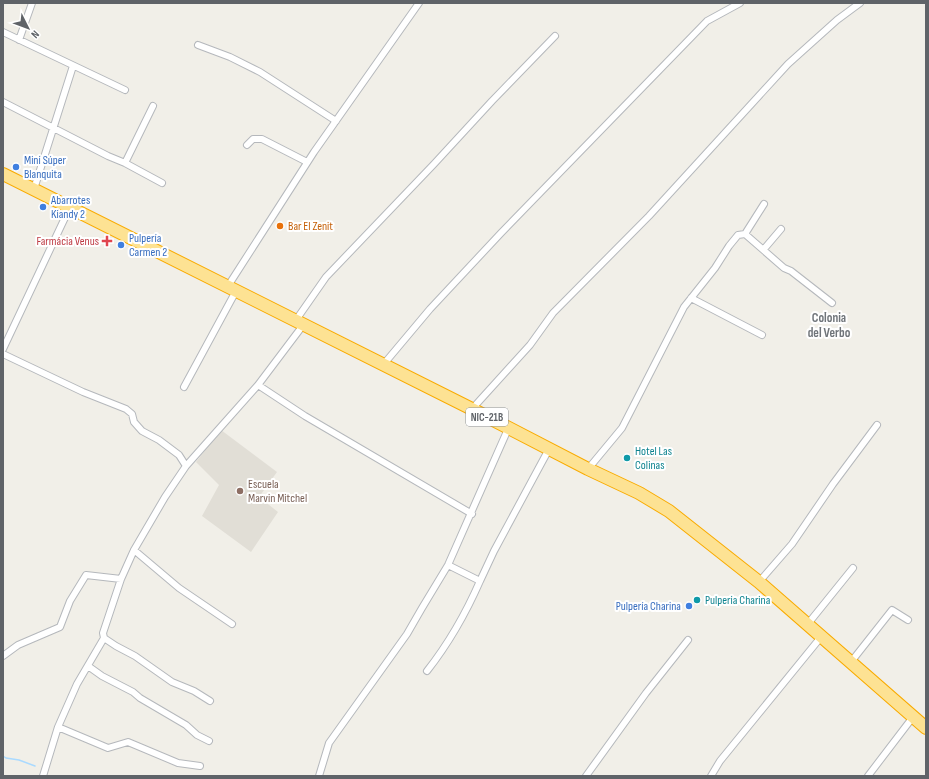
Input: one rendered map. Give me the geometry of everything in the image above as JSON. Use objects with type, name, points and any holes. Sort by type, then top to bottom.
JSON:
[{"type":"highway","name":"NIC-21B","points":[[3,174],[300,322],[472,409],[508,429],[639,493],[669,511],[759,582],[926,728]]},
{"type":"street","points":[[19,40],[32,3]]},
{"type":"street","points":[[184,387],[232,289],[307,162],[419,3]]},
{"type":"street","points":[[383,365],[430,309],[490,245],[707,21],[740,3]]},
{"type":"street","points":[[472,409],[530,345],[553,313],[649,216],[788,64],[836,21],[860,3]]},
{"type":"street","points":[[3,32],[125,90]]},
{"type":"street","points":[[42,776],[58,727],[77,684],[104,638],[103,633],[121,579],[134,550],[165,497],[186,466],[258,385],[300,322],[326,277],[555,36]]},
{"type":"street","points":[[198,45],[230,57],[260,72],[336,121]]},
{"type":"street","points":[[34,189],[73,66]]},
{"type":"street","points":[[3,102],[162,183]]},
{"type":"street","points":[[125,163],[153,106]]},
{"type":"street","points":[[247,145],[252,139],[262,139],[307,162]]},
{"type":"street","points":[[745,234],[764,204]]},
{"type":"street","points":[[3,349],[70,208]]},
{"type":"street","points":[[764,249],[781,229]]},
{"type":"street","points":[[588,469],[622,428],[684,306],[738,235],[745,234],[784,268],[791,271],[832,303]]},
{"type":"street","points":[[691,298],[762,335]]},
{"type":"street","points":[[3,354],[83,392],[126,409],[132,414],[134,422],[142,432],[159,440],[179,455],[186,466]]},
{"type":"street","points":[[258,385],[305,416],[472,514]]},
{"type":"street","points":[[759,582],[792,544],[833,484],[878,425]]},
{"type":"street","points":[[318,776],[329,743],[407,634],[448,565],[472,514],[508,429]]},
{"type":"street","points":[[427,671],[441,653],[466,612],[494,551],[549,449]]},
{"type":"street","points":[[134,550],[179,588],[232,624]]},
{"type":"street","points":[[448,565],[480,581]]},
{"type":"street","points":[[807,625],[853,568]]},
{"type":"street","points":[[3,656],[18,645],[60,627],[70,601],[86,575],[121,579]]},
{"type":"street","points":[[851,662],[892,610],[908,620]]},
{"type":"street","points":[[711,776],[720,761],[821,637]]},
{"type":"street","points":[[104,638],[135,656],[172,682],[194,691],[210,701]]},
{"type":"street","points":[[586,776],[646,693],[688,640]]},
{"type":"street","points":[[88,666],[102,676],[133,692],[140,698],[186,725],[197,735],[209,741]]},
{"type":"street","points":[[868,776],[913,717]]},
{"type":"street","points":[[58,727],[108,748],[128,742],[178,763],[200,766]]},
{"type":"shaded area","name":"Escuela Marvin Mitchel","points":[[221,430],[277,472],[259,497],[278,512],[251,552],[202,516],[219,485],[196,462]]},
{"type":"waterway","points":[[3,756],[35,766]]},
{"type":"place","name":"Mini Súper Blanquita","points":[[16,167]]},
{"type":"place","name":"Abarrotes Kiandy 2","points":[[43,207]]},
{"type":"place","name":"Bar El Zenit","points":[[280,226]]},
{"type":"place","name":"Farmácia Venus","points":[[107,241]]},
{"type":"place","name":"Pulpería Carmen 2","points":[[121,245]]},
{"type":"place","name":"Hotel Las Colinas","points":[[627,458]]},
{"type":"place","name":"Escuela Marvin Mitchel","points":[[240,491]]},
{"type":"place","name":"Pulperia Charina","points":[[697,600]]},
{"type":"place","name":"Pulpería Charina","points":[[689,606]]},
{"type":"district","name":"Colonia del Verbo","points":[[829,324]]}]
